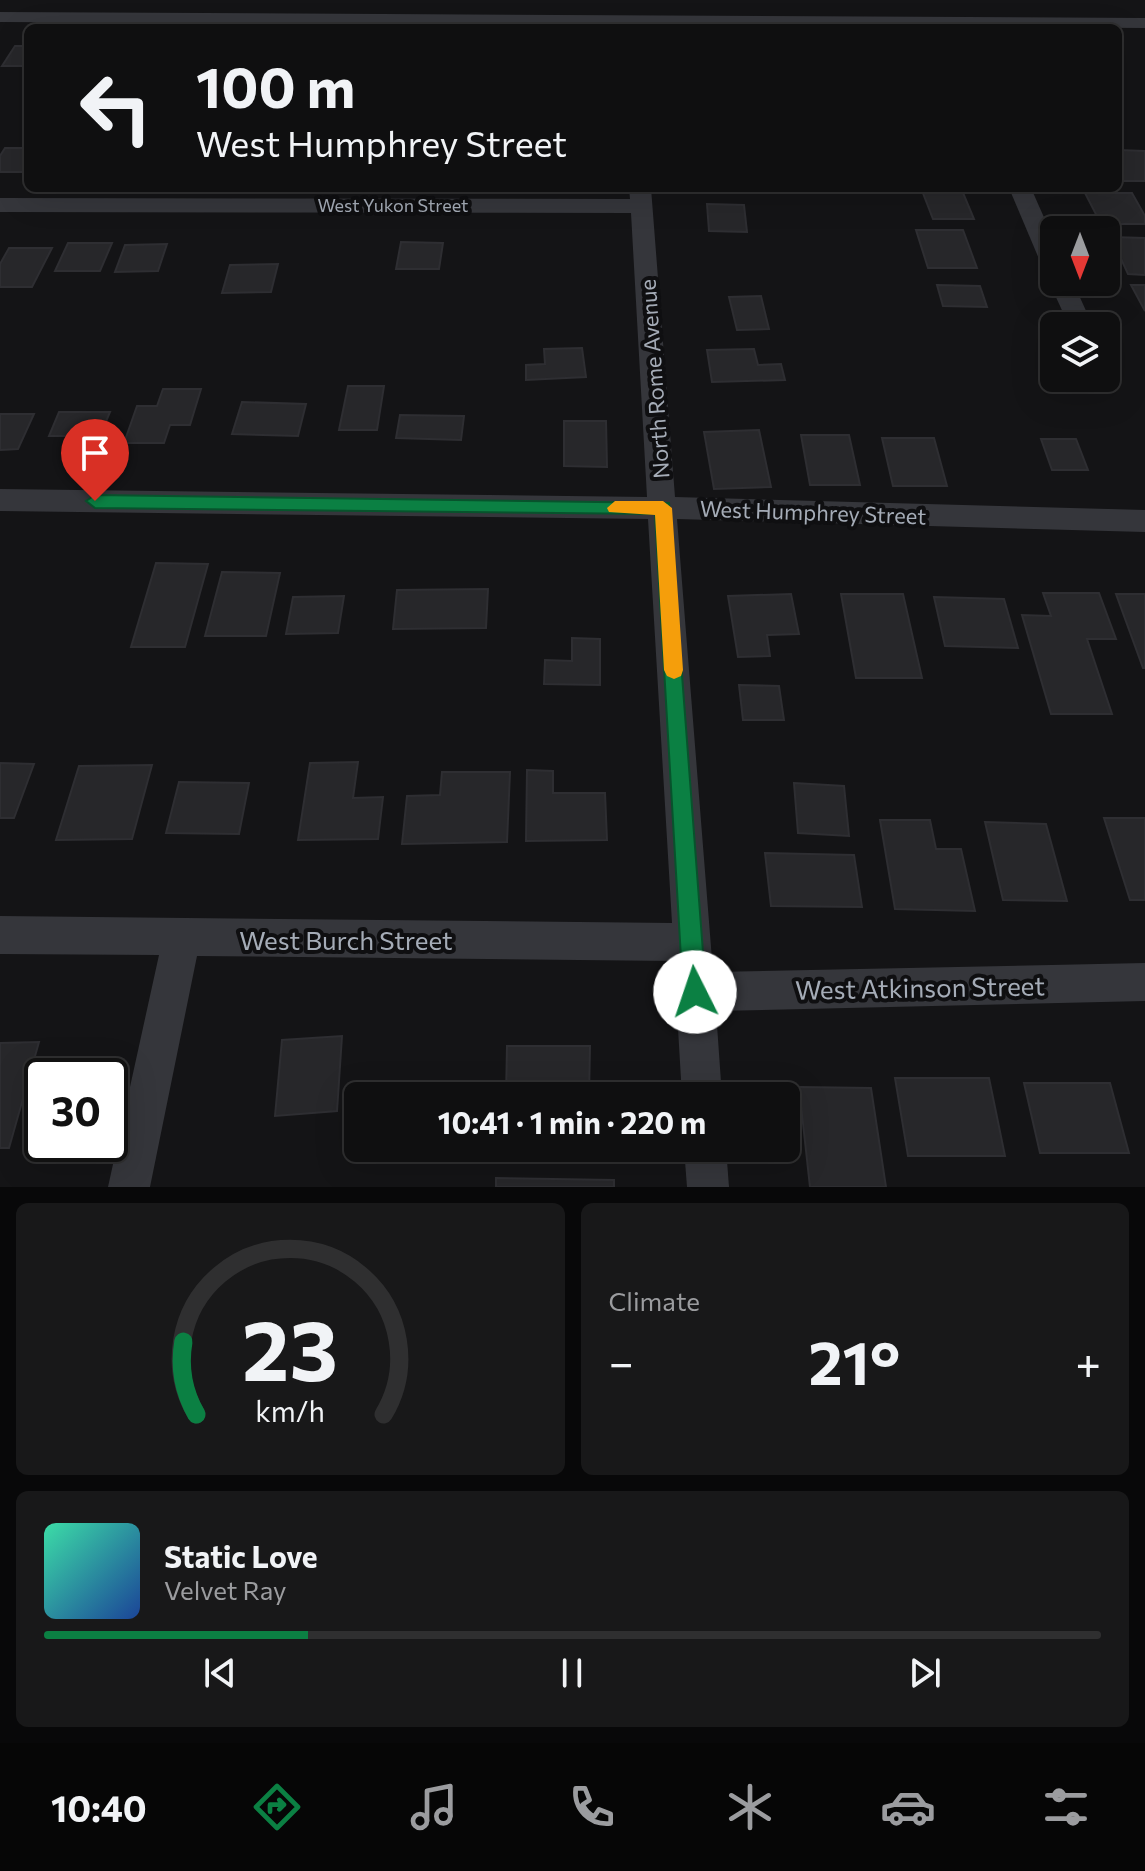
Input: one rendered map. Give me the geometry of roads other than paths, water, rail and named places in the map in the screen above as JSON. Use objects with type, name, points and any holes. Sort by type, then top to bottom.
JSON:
[{"type":"street","points":[[0,17],[627,24],[625,0]]},
{"type":"street","points":[[937,0],[947,24]]},
{"type":"street","points":[[1079,24],[1145,23]]},
{"type":"street","points":[[1022,192],[1040,234]]},
{"type":"street","name":"West Yukon Street","points":[[0,205],[641,197]]},
{"type":"street","name":"North Rome Avenue","points":[[641,197],[701,1082]]},
{"type":"street","name":"West Humphrey Street","points":[[0,500],[663,508],[1145,521]]},
{"type":"street","name":"West Burch Street","points":[[0,935],[691,942]]},
{"type":"street","points":[[129,1187],[182,937]]},
{"type":"street","name":"West Atkinson Street","points":[[695,992],[1145,982]]},
{"type":"street","points":[[706,1162],[708,1187]]}]
